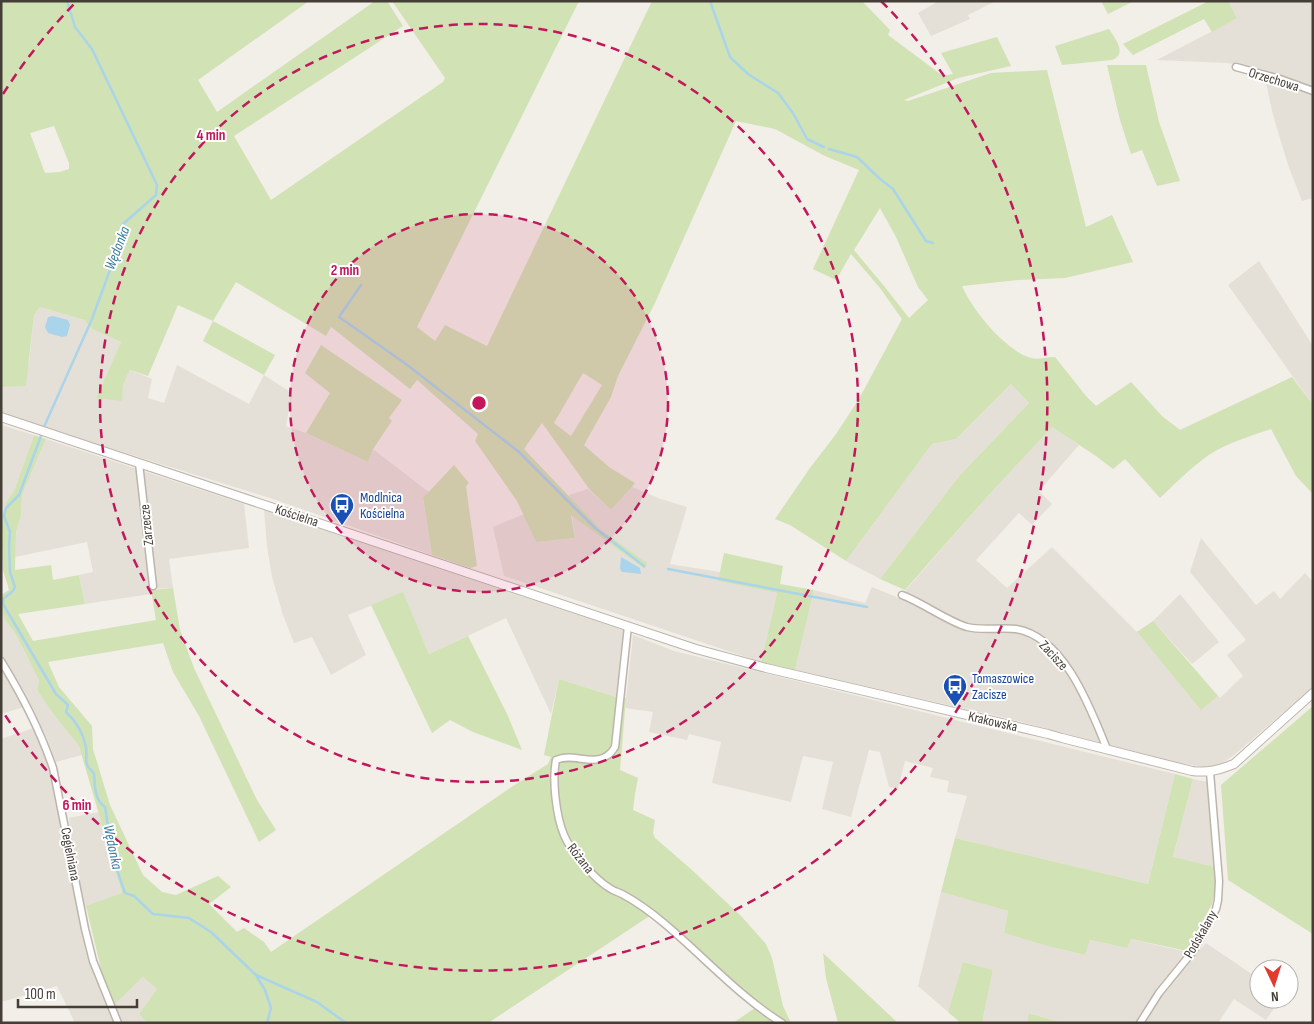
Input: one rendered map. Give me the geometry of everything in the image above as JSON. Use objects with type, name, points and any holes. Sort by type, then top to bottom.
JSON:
[{"type":"street","name":"Orzechowa","points":[[1236,67],[1280,79],[1313,91]]},
{"type":"street","name":"Kościelna","points":[[1,417],[139,464],[293,513],[592,615]]},
{"type":"street","name":"Zarzecze","points":[[139,464],[153,586]]},
{"type":"street","name":"Zacisze","points":[[902,595],[966,626],[1017,629],[1031,634],[1046,643],[1062,661],[1078,685],[1107,749]]},
{"type":"street","name":"Krakowska","points":[[592,615],[728,659],[1048,734],[1192,771],[1218,771],[1234,764],[1313,693]]},
{"type":"street","name":"Różana","points":[[628,626],[615,747],[611,754],[605,758],[594,760],[562,757],[556,760],[553,772],[559,816],[564,834],[593,875],[610,889],[622,894],[664,923],[754,1004],[782,1023]]},
{"type":"street","name":"Cegielniana","points":[[1,661],[24,700],[54,768],[85,929],[93,961],[118,1023]]},
{"type":"street","name":"Podskalany","points":[[1140,1023],[1159,993],[1194,950],[1216,909],[1219,881],[1210,772]]},
{"type":"shaded area","points":[[939,1],[996,1],[968,15],[970,19],[931,36],[918,13]]},
{"type":"shaded area","points":[[1228,1],[1313,1],[1313,198],[1302,201],[1288,165],[1273,115],[1266,83],[1266,71],[1227,63],[1157,60],[1237,18]]},
{"type":"shaded area","points":[[1259,261],[1313,346],[1313,405],[1228,285]]},
{"type":"shaded area","points":[[40,307],[84,320],[92,329],[121,342],[96,398],[123,385],[130,370],[152,379],[148,398],[164,403],[177,365],[249,404],[264,375],[292,393],[286,426],[306,433],[368,462],[373,449],[430,493],[423,499],[432,555],[273,499],[1,414],[1,387],[9,387],[29,364],[34,315]]},
{"type":"shaded area","points":[[1011,384],[1029,403],[960,475],[880,579],[846,561],[932,444],[956,439]]},
{"type":"shaded area","points":[[1,425],[34,435],[14,491],[6,502],[1,524]]},
{"type":"shaded area","points":[[1052,427],[1079,445],[1039,491],[1052,504],[1032,525],[1019,513],[976,560],[1007,588],[1052,547],[1137,632],[1201,709],[1218,696],[1220,698],[1243,676],[1227,655],[1246,640],[1190,572],[1201,538],[1256,605],[1274,591],[1280,599],[1305,573],[1313,582],[1313,687],[1234,755],[1218,766],[1204,767],[1178,763],[1006,718],[795,670],[814,590],[865,603],[872,587],[899,598],[986,498]]},
{"type":"shaded area","points":[[46,439],[244,504],[249,548],[169,559],[173,588],[151,589],[151,594],[85,604],[79,575],[93,572],[87,542],[15,557],[16,532],[21,515],[22,495]]},
{"type":"shaded area","points":[[632,487],[687,507],[670,564],[720,572],[719,581],[777,593],[761,662],[504,576],[493,527],[524,514],[536,542],[575,538],[569,495],[588,489],[611,510]]},
{"type":"shaded area","points":[[264,510],[623,630],[616,697],[559,679],[551,714],[506,618],[429,654],[403,593],[348,615],[366,655],[331,675],[312,637],[294,643],[283,615],[272,577]]},
{"type":"shaded area","points":[[1180,594],[1219,642],[1192,664],[1153,621]]},
{"type":"shaded area","points":[[1,608],[5,620],[15,633],[39,681],[37,690],[79,746],[82,755],[56,762],[47,738],[23,690],[1,653]]},
{"type":"shaded area","points":[[633,635],[674,651],[1175,774],[1148,884],[955,838],[967,796],[947,792],[949,781],[930,777],[933,768],[905,761],[898,789],[889,787],[880,752],[869,750],[851,817],[822,809],[833,762],[803,756],[791,802],[712,783],[721,742],[689,734],[687,740],[649,732],[653,712],[625,708]]},
{"type":"shaded area","points":[[1,668],[13,685],[24,707],[1,714]]},
{"type":"shaded area","points":[[34,728],[49,763],[62,821],[63,835],[71,832],[69,818],[99,812],[122,894],[78,909],[82,932],[95,973],[116,1023],[75,1023],[57,986],[1,1002],[1,739]]},
{"type":"shaded area","points":[[1193,779],[1208,782],[1215,867],[1173,858]]},
{"type":"shaded area","points":[[941,892],[1008,911],[1004,933],[1085,955],[1090,940],[1127,948],[1130,939],[1196,954],[1206,943],[1249,972],[1249,1009],[1234,999],[1218,1023],[1062,1023],[1030,1013],[1027,1023],[982,1023],[993,970],[963,962],[948,1012],[918,986]]},
{"type":"shaded area","points":[[143,977],[158,988],[139,1014],[147,1023],[122,1023],[114,1005]]},
{"type":"shaded area","points":[[1249,1009],[1273,1009],[1266,1020]]},
{"type":"green space","points":[[1,1],[309,1],[198,80],[217,112],[375,1],[387,1],[403,26],[234,136],[271,200],[443,82],[445,78],[392,1],[579,1],[417,327],[435,341],[445,325],[487,346],[652,1],[862,1],[890,30],[888,35],[943,76],[953,74],[941,53],[997,37],[1011,66],[958,78],[904,100],[908,101],[991,73],[1047,70],[1086,227],[1112,215],[1133,262],[1065,278],[1019,280],[962,286],[973,306],[991,328],[1021,354],[1034,359],[1055,357],[1096,406],[1131,382],[1162,416],[1180,430],[1292,377],[1313,405],[1313,494],[1296,476],[1271,429],[1217,450],[1187,472],[1160,498],[1125,459],[1113,469],[1052,427],[905,590],[880,579],[960,475],[1029,403],[1011,384],[956,439],[932,444],[846,561],[790,525],[775,519],[859,399],[902,319],[880,288],[851,254],[836,280],[813,269],[859,170],[825,156],[775,129],[736,121],[654,305],[618,376],[611,397],[584,445],[609,467],[635,483],[611,510],[590,490],[542,423],[524,449],[600,529],[647,563],[645,569],[571,515],[575,538],[536,542],[517,501],[475,441],[478,434],[417,380],[410,389],[331,327],[326,336],[236,282],[213,321],[178,305],[148,376],[130,370],[123,385],[122,401],[96,398],[121,342],[92,329],[84,320],[40,307],[34,315],[26,386],[1,387]],"holes":[[[54,126],[69,163],[69,169],[45,173],[30,133]],[[880,208],[896,237],[918,287],[928,300],[909,318],[854,250]],[[583,373],[602,385],[571,436],[554,423]]]},
{"type":"green space","points":[[1101,1],[1134,1],[1108,14]]},
{"type":"green space","points":[[1209,1],[1228,1],[1237,18],[1212,32],[1204,19],[1133,55],[1123,44]]},
{"type":"green space","points":[[1109,29],[1119,46],[1120,50],[1117,57],[1112,60],[1062,65],[1055,46]]},
{"type":"green space","points":[[1107,65],[1146,65],[1159,122],[1180,181],[1157,186],[1142,150],[1131,154],[1120,120]]},
{"type":"green space","points":[[213,321],[275,355],[264,375],[203,341]]},
{"type":"green space","points":[[321,345],[402,400],[389,418],[392,421],[373,449],[368,462],[306,433],[330,393],[305,373]]},
{"type":"green space","points":[[34,435],[46,439],[22,495],[21,515],[16,532],[15,570],[51,565],[53,580],[79,575],[85,604],[18,614],[33,641],[156,620],[151,590],[173,588],[180,630],[194,668],[257,800],[276,830],[259,842],[199,716],[173,672],[163,643],[48,662],[59,687],[92,726],[93,749],[110,805],[143,875],[162,892],[176,895],[218,876],[231,887],[209,904],[237,932],[244,928],[264,942],[271,952],[548,764],[551,757],[544,755],[559,679],[616,697],[626,698],[620,770],[638,778],[633,810],[655,820],[653,833],[655,838],[741,916],[766,944],[772,958],[783,1006],[791,1023],[786,1023],[758,1003],[682,934],[655,913],[615,886],[603,885],[651,915],[488,1023],[147,1023],[139,1014],[157,989],[143,977],[114,1005],[102,973],[86,906],[122,893],[79,746],[37,690],[39,681],[15,633],[5,620],[1,608],[1,595],[9,590],[3,570],[1,524],[6,502],[14,491]]},
{"type":"green space","points":[[454,465],[469,483],[466,486],[477,566],[470,568],[432,555],[423,498]]},
{"type":"green space","points":[[724,553],[783,566],[780,584],[814,590],[795,670],[761,662],[777,593],[718,581]]},
{"type":"green space","points":[[403,592],[429,654],[468,636],[508,716],[522,750],[473,732],[450,720],[432,733],[371,605]]},
{"type":"green space","points":[[1153,621],[1218,696],[1201,710],[1137,632]]},
{"type":"green space","points":[[1313,706],[1313,934],[1228,880],[1221,785]]},
{"type":"green space","points":[[1175,774],[1193,779],[1173,857],[1215,867],[1217,882],[1212,904],[1187,951],[1131,939],[1127,948],[1090,940],[1085,955],[1047,946],[1004,933],[1008,911],[941,892],[955,838],[1148,884]]},
{"type":"green space","points":[[823,953],[898,1023],[838,1023],[826,978]]},
{"type":"green space","points":[[963,962],[993,970],[982,1023],[961,1023],[948,1012]]},
{"type":"green space","points":[[755,1008],[778,1023],[733,1023]]},
{"type":"green space","points":[[1029,1013],[1062,1023],[1027,1023]]},
{"type":"water","points":[[53,316],[68,320],[70,325],[67,336],[62,337],[48,333],[45,327],[48,317]]},
{"type":"water","points":[[621,557],[640,568],[641,574],[622,572],[620,569]]},
{"type":"waterway","name":"Wędonka","points":[[44,427],[92,319],[114,259],[122,225],[156,195],[157,185],[92,49],[75,27],[67,1]]},
{"type":"waterway","points":[[710,1],[730,57],[748,74],[778,93],[793,113],[807,139],[824,147]]},
{"type":"waterway","points":[[829,149],[857,157],[893,189],[926,241],[933,243]]},
{"type":"waterway","points":[[361,285],[339,317],[406,364],[519,452],[595,528],[644,566]]},
{"type":"waterway","name":"Wędonka","points":[[41,436],[19,495],[6,508],[4,516],[10,532],[10,572],[15,587],[3,599],[3,604],[56,694],[68,705],[66,712],[81,732],[86,747],[87,764],[94,773],[97,796],[105,807],[110,838],[115,844],[116,867],[125,893],[134,896],[153,914],[189,918],[211,932],[256,975],[317,1002],[346,1023]]},
{"type":"waterway","points":[[668,569],[867,607]]},
{"type":"waterway","points":[[257,977],[265,990],[271,1008],[267,1023]]},
{"type":"place","name":"Modlnica Kościelna","points":[[342,526]]},
{"type":"place","name":"Tomaszowice Zacisze","points":[[955,707]]}]
